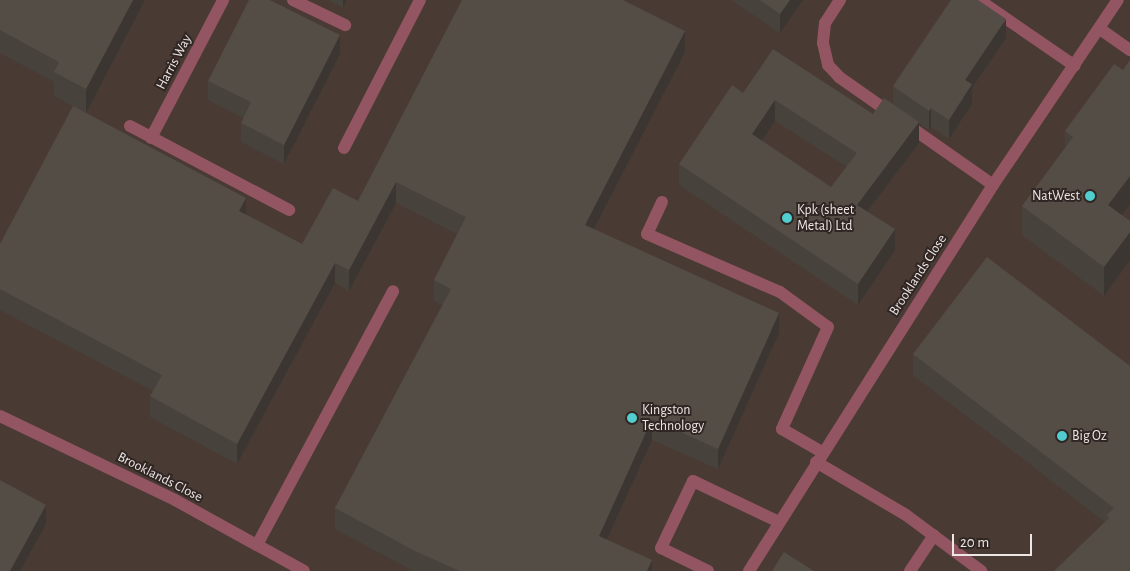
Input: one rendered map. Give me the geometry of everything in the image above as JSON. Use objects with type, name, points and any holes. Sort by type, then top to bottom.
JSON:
[{"type":"street","name":"Harris Way","points":[[151,138],[223,0]]},
{"type":"street","points":[[293,0],[345,25]]},
{"type":"street","points":[[344,148],[420,0]]},
{"type":"street","points":[[840,0],[825,22],[823,43],[828,64],[833,71],[993,185]]},
{"type":"street","points":[[979,0],[1075,66]]},
{"type":"street","name":"Brooklands Close","points":[[749,571],[819,457],[993,185],[1118,0]]},
{"type":"street","points":[[1100,29],[1130,50]]},
{"type":"street","points":[[130,126],[289,210]]},
{"type":"street","points":[[662,202],[647,234],[780,292],[828,327],[782,429],[819,457],[906,515],[981,571]]},
{"type":"street","points":[[257,545],[393,291]]},
{"type":"street","name":"Brooklands Close","points":[[0,416],[175,500],[304,571]]},
{"type":"street","points":[[708,571],[661,548],[693,481],[779,522]]},
{"type":"street","points":[[910,571],[934,535]]},
{"type":"shaded area","points":[[0,0],[1130,0],[1130,571],[0,571]]},
{"type":"building","points":[[0,0],[133,0],[86,89],[54,72],[59,62],[0,30]]},
{"type":"building","points":[[249,0],[270,0],[340,35],[284,145],[241,123],[251,102],[208,81]]},
{"type":"building","points":[[462,0],[623,0],[685,31],[585,225],[779,313],[718,449],[652,419],[599,536],[652,560],[647,571],[460,571],[415,551],[335,508],[451,289],[434,280],[466,217],[396,182],[349,270],[335,263],[237,444],[150,396],[162,375],[0,289],[0,244],[73,106],[246,198],[239,211],[302,244],[333,188],[358,201]]},
{"type":"building","points":[[760,0],[790,0],[780,14]]},
{"type":"building","points":[[951,0],[978,0],[1006,19],[965,80],[972,84],[949,120],[931,108],[929,111],[893,86]]},
{"type":"building","points":[[773,49],[873,114],[884,98],[919,122],[857,205],[895,229],[858,284],[679,164],[732,85],[743,93]],"holes":[[[775,100],[857,153],[831,187],[752,134]]]},
{"type":"building","name":"NatWest","points":[[1130,60],[1130,176],[1108,205],[1130,221],[1130,232],[1104,267],[1022,206],[1073,137],[1065,131],[1114,64],[1123,70]]},
{"type":"building","name":"Big Oz","points":[[987,257],[1130,366],[1130,571],[1054,571],[1109,518],[1107,515],[1114,508],[913,354]]},
{"type":"building","points":[[0,480],[46,505],[10,571],[0,571]]},
{"type":"building","points":[[784,552],[814,571],[772,571]]},
{"type":"place","name":"NatWest","points":[[1090,196]]},
{"type":"place","name":"Kpk (sheet Metal) Ltd","points":[[787,218]]},
{"type":"place","name":"Kingston Technology","points":[[632,418]]},
{"type":"place","name":"Big Oz","points":[[1062,436]]}]
